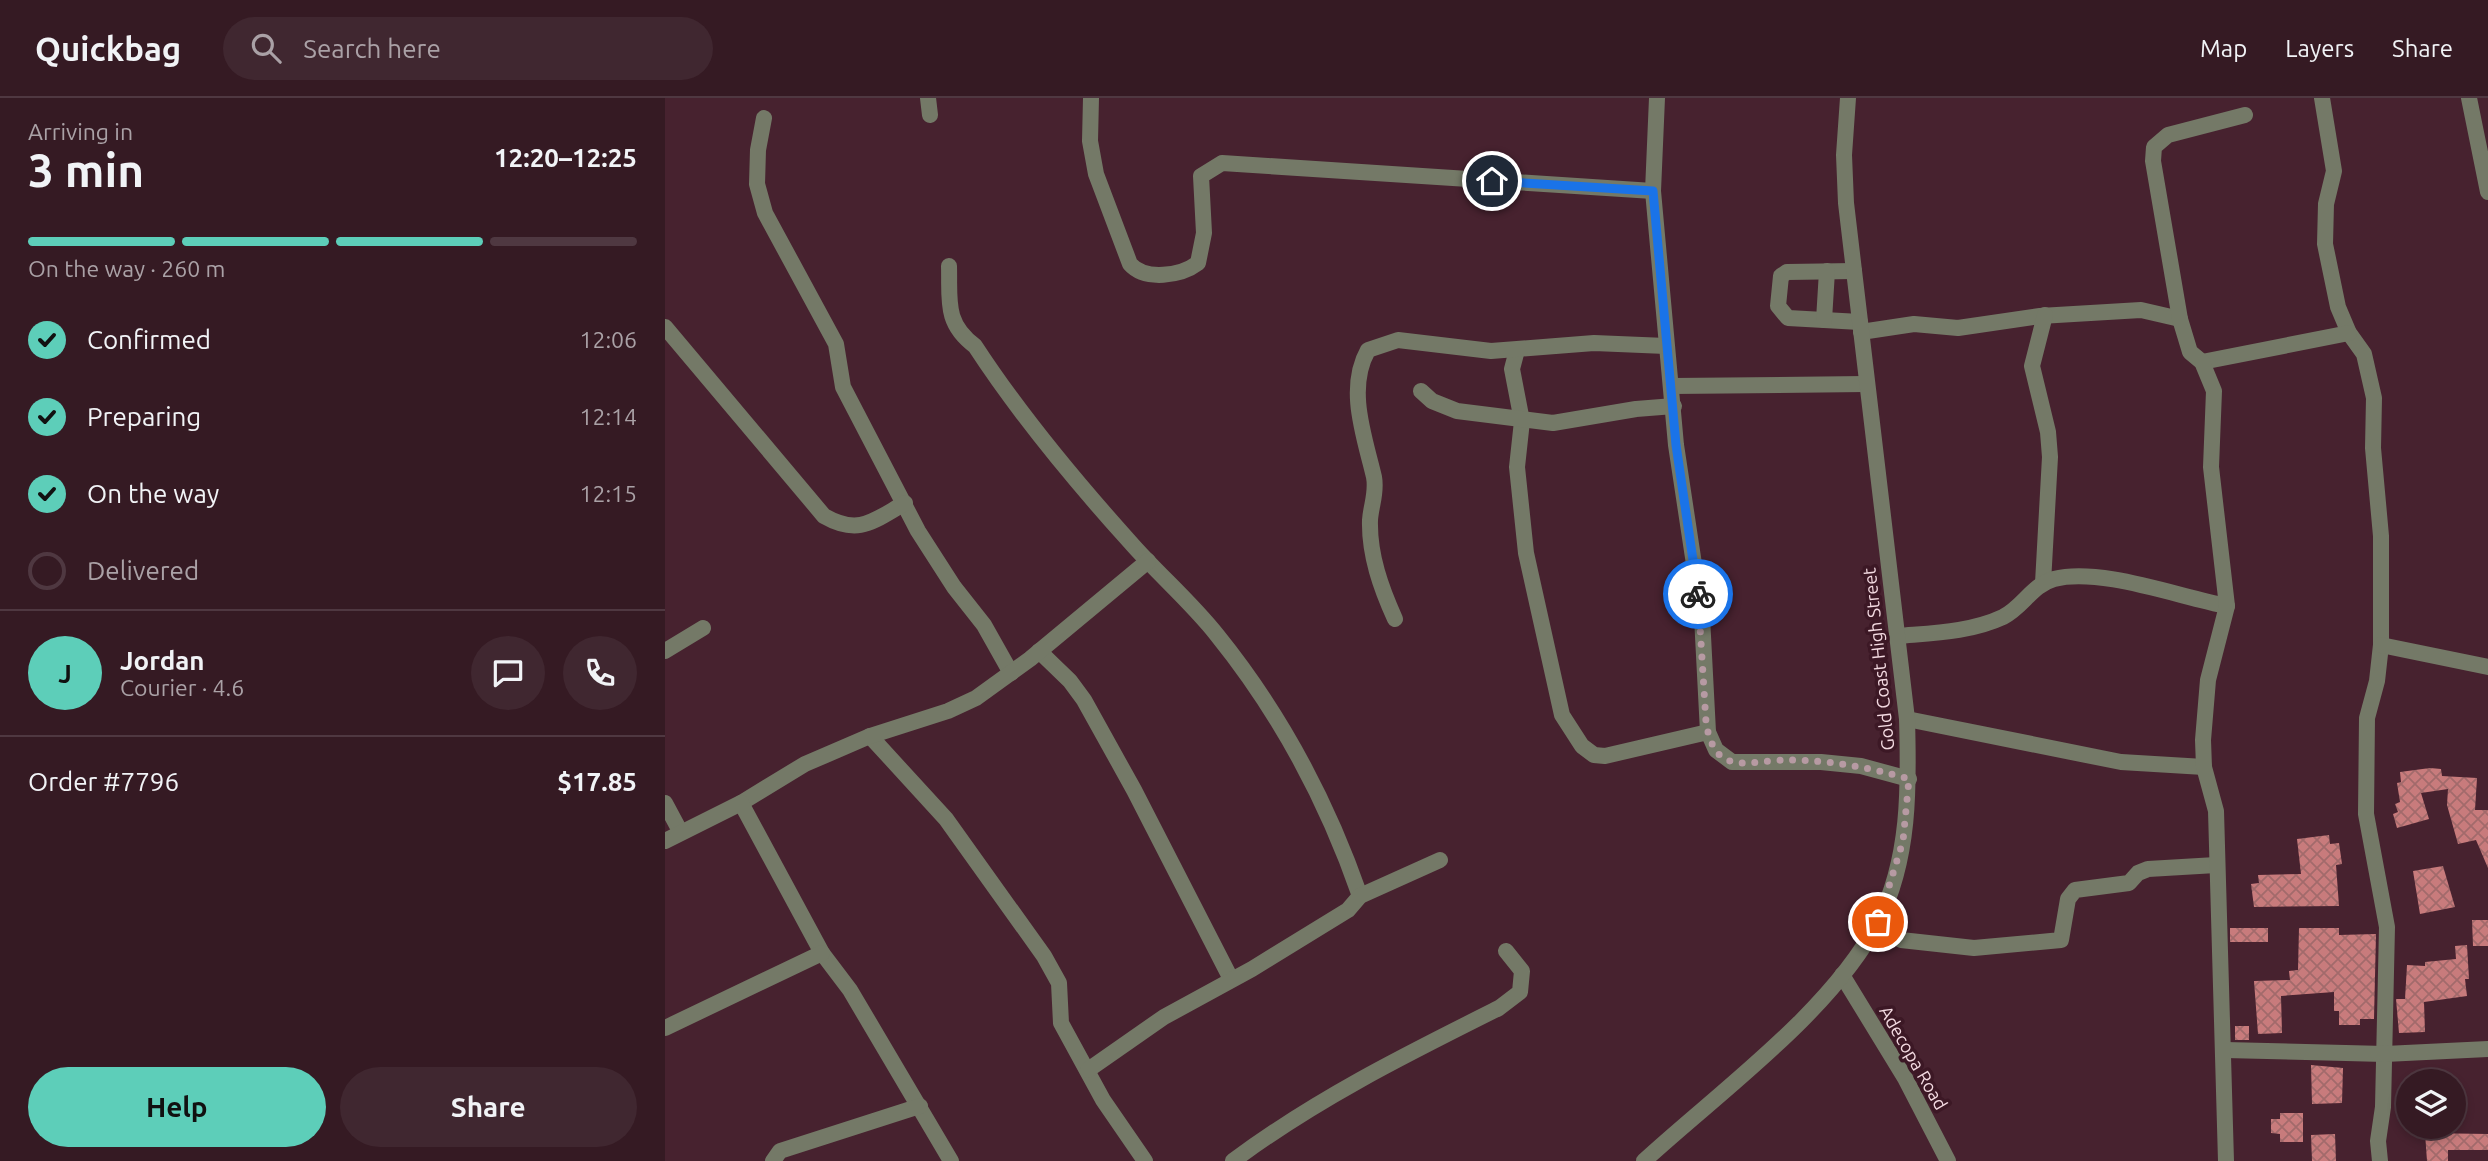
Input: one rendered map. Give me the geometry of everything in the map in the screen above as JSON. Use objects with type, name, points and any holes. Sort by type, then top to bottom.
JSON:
[{"type":"street","points":[[1091,98],[1090,141],[1095,174],[1130,264],[1141,274],[1156,275],[1180,271],[1198,263],[1204,233],[1201,176],[1222,163],[1653,191]]},
{"type":"street","points":[[1657,98],[1653,191],[1676,445],[1702,617],[1708,732],[1716,750],[1732,762],[1821,762],[1861,766],[1909,779]]},
{"type":"street","name":"Gold Coast High Street","points":[[1644,1161],[1815,1007],[1842,975],[1878,922],[1903,841],[1909,779],[1907,719],[1899,636],[1865,384],[1854,271],[1844,155],[1848,98]]},
{"type":"street","points":[[2322,98],[2334,171],[2326,204],[2325,244],[2338,307],[2349,333],[2364,354],[2374,398],[2373,448],[2381,536],[2381,645],[2377,681],[2367,718],[2367,814],[2387,927],[2385,1054],[2378,1141],[2380,1161]]},
{"type":"street","points":[[2469,98],[2488,192]]},
{"type":"street","points":[[2226,1161],[2225,1050],[2215,866],[2216,811],[2204,767],[2203,706],[2227,606],[2211,467],[2214,391],[2202,362],[2190,352],[2181,319],[2153,161],[2154,147],[2168,135],[2245,115]]},
{"type":"street","points":[[764,118],[758,150],[757,184],[765,213],[836,344],[843,387],[905,503],[939,564],[984,625],[1011,673]]},
{"type":"street","points":[[949,265],[950,316],[962,337],[975,346],[1070,472],[1216,634],[1275,714],[1317,792],[1360,896]]},
{"type":"street","points":[[1823,320],[1827,271]]},
{"type":"street","points":[[1854,271],[1787,272],[1781,276],[1778,306],[1788,318],[1823,320],[1861,327],[1914,324],[1958,328],[2045,315],[2141,310],[2181,319]]},
{"type":"street","points":[[2043,583],[2048,432],[2032,366],[2045,315]]},
{"type":"street","points":[[665,327],[824,516],[844,527],[870,523],[905,503]]},
{"type":"street","points":[[2202,362],[2349,333]]},
{"type":"street","points":[[1395,619],[1381,588],[1374,559],[1370,518],[1375,492],[1360,414],[1359,382],[1363,359],[1374,346],[1398,340],[1491,351],[1594,343],[1666,346]]},
{"type":"street","points":[[1517,350],[1512,369],[1522,421],[1517,467],[1524,543],[1559,701],[1570,731],[1588,750],[1605,756],[1708,732]]},
{"type":"street","points":[[1672,386],[1865,384]]},
{"type":"street","points":[[1421,391],[1432,401],[1457,411],[1553,423],[1636,409],[1674,406]]},
{"type":"street","points":[[665,841],[680,831],[741,803],[805,764],[870,736],[958,707],[1011,673],[1148,561]]},
{"type":"street","points":[[1899,636],[1955,631],[1994,620],[2022,604],[2043,583],[2068,576],[2085,576],[2227,606]]},
{"type":"street","points":[[665,651],[703,628]]},
{"type":"street","points":[[2381,645],[2488,667]]},
{"type":"street","points":[[1039,651],[1070,681],[1084,700],[1134,790],[1231,979]]},
{"type":"street","points":[[1907,719],[2121,762],[2204,767]]},
{"type":"street","points":[[870,736],[946,819],[1044,956],[1059,983],[1061,1023],[1103,1100],[1145,1161]]},
{"type":"street","points":[[665,803],[680,831]]},
{"type":"street","points":[[741,803],[822,953],[850,990],[951,1161]]},
{"type":"street","points":[[1088,1070],[1164,1017],[1348,910],[1360,896],[1440,860]]},
{"type":"street","points":[[1878,922],[1901,940],[1974,948],[2061,940],[2068,899],[2075,890],[2129,883],[2138,873],[2148,869],[2215,866]]},
{"type":"street","points":[[1233,1161],[1337,1091],[1499,1008],[1520,992],[1522,971],[1506,951]]},
{"type":"street","points":[[665,1028],[822,953]]},
{"type":"street","name":"Adecopa Road","points":[[1842,975],[1905,1078],[1948,1161]]},
{"type":"street","points":[[2225,1050],[2385,1054],[2488,1049]]},
{"type":"street","points":[[773,1161],[780,1152],[920,1106]]},
{"type":"building","points":[[2441,769],[2442,776],[2477,778],[2475,810],[2488,810],[2488,868],[2476,840],[2458,844],[2447,805],[2448,789],[2421,793],[2429,819],[2397,828],[2393,814],[2398,812],[2395,804],[2400,802],[2397,783],[2401,782],[2400,772]]},
{"type":"building","points":[[2329,835],[2330,844],[2339,843],[2342,864],[2336,865],[2339,906],[2254,907],[2251,884],[2259,883],[2258,875],[2301,874],[2297,839]]},
{"type":"building","points":[[2443,866],[2455,907],[2420,914],[2413,871]]},
{"type":"building","points":[[2472,920],[2488,920],[2488,946],[2473,946]]},
{"type":"building","points":[[2230,928],[2268,928],[2268,942],[2230,942]]},
{"type":"building","points":[[2299,928],[2339,928],[2339,935],[2376,934],[2374,1019],[2360,1019],[2360,1025],[2339,1025],[2339,1011],[2334,1011],[2334,992],[2281,996],[2282,1033],[2258,1034],[2254,981],[2290,980],[2289,971],[2298,970]]},
{"type":"building","points":[[2467,945],[2467,996],[2424,1002],[2425,1032],[2399,1033],[2396,999],[2405,999],[2407,965],[2425,966],[2425,962],[2456,959],[2455,946]]},
{"type":"building","points":[[2235,1026],[2249,1026],[2249,1040],[2235,1040]]},
{"type":"building","points":[[2311,1065],[2343,1068],[2342,1103],[2312,1104]]},
{"type":"building","points":[[2280,1113],[2303,1113],[2303,1142],[2280,1142],[2280,1134],[2271,1133],[2271,1119],[2280,1119]]},
{"type":"building","points":[[2335,1134],[2336,1161],[2312,1161],[2311,1135]]},
{"type":"building","points":[[2466,1134],[2488,1134],[2488,1150],[2448,1150],[2448,1161],[2427,1161],[2425,1139],[2466,1139]]},
{"type":"way so far","points":[[1698,594],[1702,617],[1706,722],[1716,750],[1722,757],[1732,762],[1786,760],[1861,766],[1909,779],[1903,841],[1878,922]]},
{"type":"route","points":[[1492,181],[1653,191],[1676,445],[1698,594]]}]
